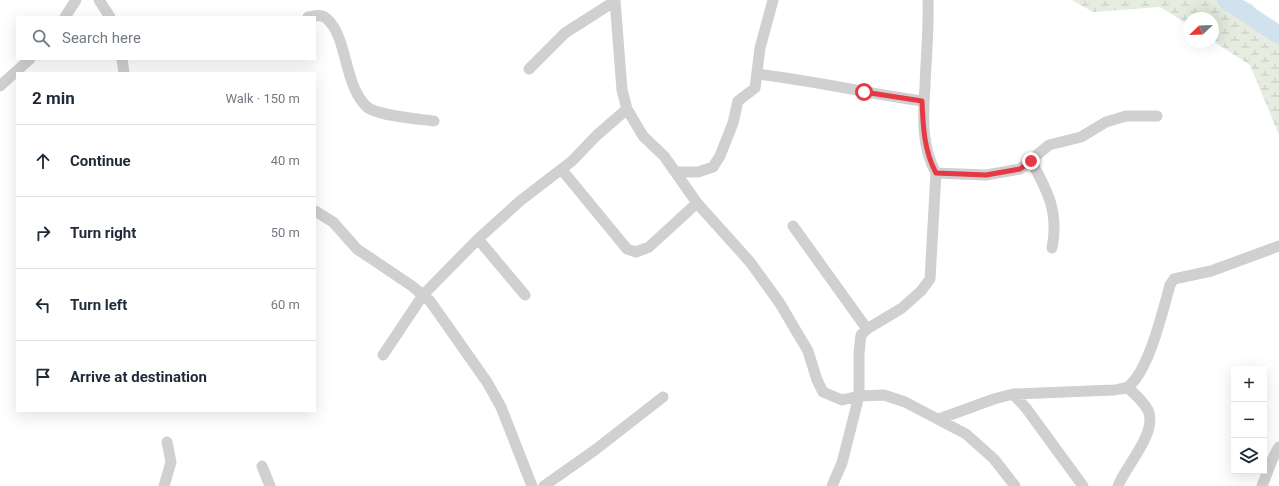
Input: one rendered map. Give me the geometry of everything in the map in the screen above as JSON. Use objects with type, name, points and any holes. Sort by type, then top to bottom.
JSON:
[{"type":"street","points":[[66,16],[76,0]]},
{"type":"street","points":[[100,0],[109,16]]},
{"type":"street","points":[[676,172],[698,172],[713,167],[720,156],[731,130],[738,102],[755,88],[758,74],[760,48],[773,0]]},
{"type":"street","points":[[832,486],[842,463],[859,396],[861,335],[867,329],[902,308],[921,291],[930,280],[936,173],[929,161],[923,125],[922,101],[925,87],[928,0]]},
{"type":"street","points":[[529,69],[566,33],[615,1],[622,90],[627,109],[643,136],[664,156],[697,203],[750,262],[779,302],[808,351],[817,380],[823,392],[842,400],[859,396],[884,395],[905,402],[966,434],[994,459],[1015,486]]},
{"type":"street","points":[[314,16],[319,15],[326,17],[337,33],[351,83],[367,107],[382,113],[434,121]]},
{"type":"street","points":[[19,72],[29,60]]},
{"type":"street","points":[[122,60],[124,72]]},
{"type":"street","points":[[758,74],[814,82],[922,101]]},
{"type":"street","points":[[0,76],[14,78]]},
{"type":"street","points":[[0,86],[14,78]]},
{"type":"street","points":[[383,355],[423,295],[478,239],[520,201],[562,170],[596,136],[627,109]]},
{"type":"street","points":[[936,173],[986,175],[1020,169],[1049,145],[1081,137],[1106,122],[1126,116],[1156,116]]},
{"type":"street","points":[[1031,161],[1048,190],[1054,216],[1055,232],[1052,248]]},
{"type":"street","points":[[562,170],[627,249],[636,252],[650,247],[697,203]]},
{"type":"street","points":[[316,212],[333,222],[357,249],[430,301],[487,382],[507,419],[532,486]]},
{"type":"street","points":[[793,226],[867,329]]},
{"type":"street","points":[[478,239],[525,295]]},
{"type":"street","points":[[939,419],[994,399],[1013,394],[1114,390],[1127,387],[1136,379],[1148,356],[1170,285],[1174,279],[1211,271],[1279,246]]},
{"type":"street","points":[[1118,486],[1121,477],[1145,439],[1150,427],[1148,410],[1141,400],[1127,387]]},
{"type":"street","points":[[1013,394],[1026,408],[1078,484]]},
{"type":"street","points":[[544,486],[595,450],[663,398]]},
{"type":"street","points":[[164,486],[171,462],[167,442]]},
{"type":"street","points":[[1262,486],[1269,470],[1271,459],[1279,447]]},
{"type":"street","points":[[262,466],[270,486]]},
{"type":"green space","points":[[1072,0],[1242,0],[1252,4],[1279,42],[1279,135],[1250,65],[1219,45],[1219,12],[1183,12],[1183,21],[1160,7],[1093,12]]},
{"type":"waterway","points":[[1226,0],[1279,35]]},
{"type":"route","points":[[864,92],[922,101],[923,125],[929,161],[936,173],[986,175],[1020,169],[1031,161]]}]
